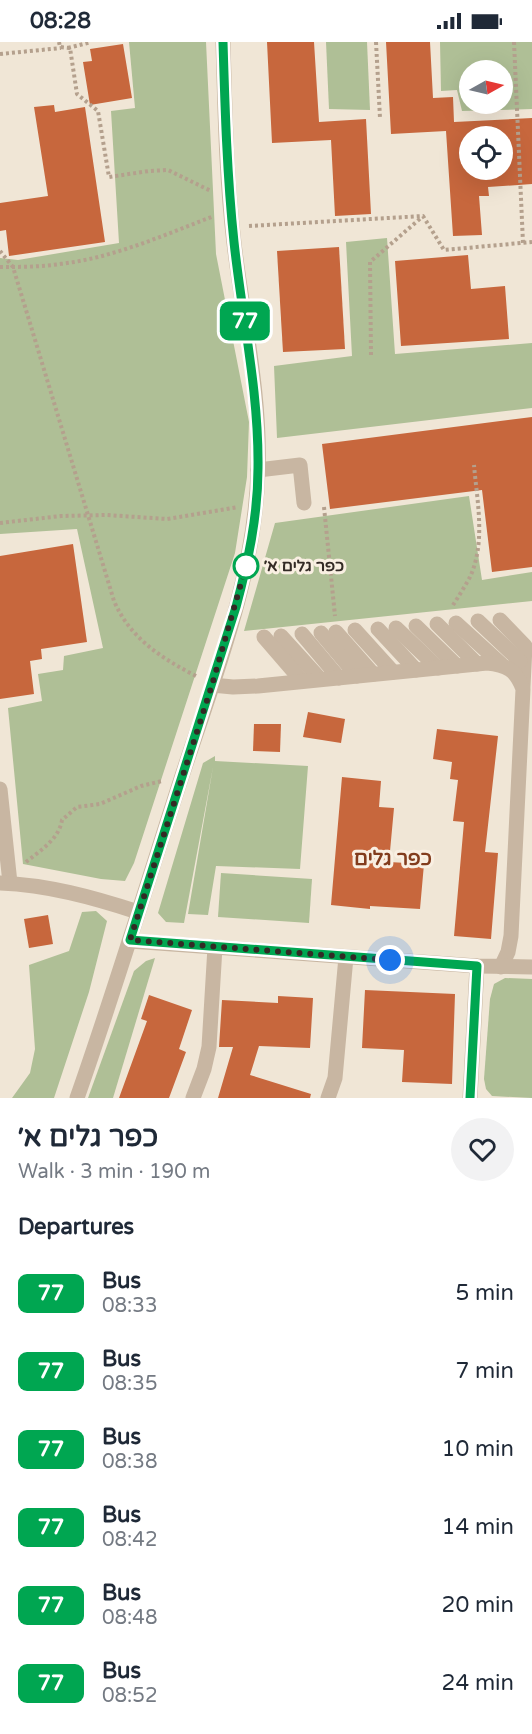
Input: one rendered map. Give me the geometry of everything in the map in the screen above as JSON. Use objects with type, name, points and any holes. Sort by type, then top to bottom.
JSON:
[{"type":"street","points":[[77,1098],[212,685],[246,569],[256,504],[258,470],[255,395],[231,205],[223,42]]},
{"type":"street","points":[[258,470],[300,465],[304,502]]},
{"type":"street","points":[[500,620],[525,646],[518,660],[519,677],[523,689],[511,936],[508,952],[501,967]]},
{"type":"street","points":[[447,621],[518,660]]},
{"type":"street","points":[[447,621],[477,664]]},
{"type":"street","points":[[478,621],[518,660]]},
{"type":"street","points":[[416,626],[457,666]]},
{"type":"street","points":[[396,628],[438,668]]},
{"type":"street","points":[[378,629],[416,670]]},
{"type":"street","points":[[355,630],[393,672]]},
{"type":"street","points":[[336,632],[365,675]]},
{"type":"street","points":[[321,633],[365,675]]},
{"type":"street","points":[[302,634],[339,678]]},
{"type":"street","points":[[281,636],[320,679]]},
{"type":"street","points":[[264,637],[302,681]]},
{"type":"street","points":[[212,685],[241,686],[339,678],[518,660]]},
{"type":"street","points":[[0,789],[7,881],[56,888],[138,912]]},
{"type":"street","points":[[130,940],[477,966],[532,967]]},
{"type":"street","points":[[193,1098],[204,1070],[209,1047],[215,947]]},
{"type":"street","points":[[328,1098],[335,1078],[346,957]]},
{"type":"street","points":[[470,1098],[477,966]]},
{"type":"path","points":[[60,42],[60,47],[70,48]]},
{"type":"path","points":[[0,54],[70,48],[91,42]]},
{"type":"path","points":[[376,42],[380,118]]},
{"type":"path","points":[[514,42],[523,243]]},
{"type":"path","points":[[70,48],[77,94],[98,111],[109,177],[168,170],[231,205]]},
{"type":"path","points":[[0,267],[60,264],[98,256],[143,243],[231,205]]},
{"type":"path","points":[[423,216],[444,250],[532,242]]},
{"type":"path","points":[[233,227],[423,216]]},
{"type":"path","points":[[371,355],[370,262],[423,216]]},
{"type":"path","points":[[0,251],[13,267],[120,615],[139,640],[166,661],[212,685]]},
{"type":"path","points":[[447,621],[471,575],[477,548],[479,527],[474,465]]},
{"type":"path","points":[[322,497],[336,632]]},
{"type":"path","points":[[0,523],[89,515],[167,519],[256,504]]},
{"type":"path","points":[[7,881],[49,842],[60,830],[62,819],[77,807],[100,804],[141,786],[182,777]]},
{"type":"green space","points":[[129,42],[206,42],[216,254],[249,422],[247,477],[235,553],[134,863],[125,881],[101,879],[23,864],[8,708],[42,701],[38,674],[63,670],[64,656],[103,648],[77,529],[0,534],[0,258],[18,260],[119,243],[111,111],[135,108]]},
{"type":"green space","points":[[326,42],[367,42],[370,110],[329,109]]},
{"type":"green space","points":[[440,42],[532,42],[532,109],[513,110],[513,60],[459,60],[459,98],[457,90],[441,91]]},
{"type":"green space","points":[[387,238],[395,354],[532,343],[532,408],[277,438],[274,366],[352,356],[346,242]]},
{"type":"green space","points":[[469,496],[482,580],[532,572],[532,601],[244,631],[275,523]]},
{"type":"green space","points":[[215,756],[215,761],[308,766],[300,869],[216,866],[208,915],[188,914],[213,767],[184,923],[166,922],[158,913],[203,763]]},
{"type":"green space","points":[[221,873],[312,879],[309,923],[218,917]]},
{"type":"green space","points":[[96,911],[107,921],[89,992],[54,1098],[12,1098],[30,1073],[35,1049],[29,965],[69,951],[82,912]]},
{"type":"green space","points":[[155,958],[113,1098],[88,1098],[134,971],[146,961]]},
{"type":"green space","points":[[505,978],[532,979],[532,1098],[492,1096],[486,1089],[484,1079],[490,999],[494,984]]},
{"type":"building","points":[[267,42],[314,42],[319,122],[366,119],[371,214],[335,216],[331,140],[272,143]]},
{"type":"building","points":[[386,42],[430,42],[433,98],[453,97],[454,122],[532,118],[532,184],[488,187],[489,196],[479,196],[482,235],[453,236],[446,131],[391,134]]},
{"type":"building","points":[[123,44],[132,98],[90,105],[83,62],[92,61],[90,49]]},
{"type":"building","points":[[54,105],[55,112],[85,107],[105,242],[9,256],[6,230],[0,231],[0,203],[48,196],[34,107]]},
{"type":"building","points":[[339,247],[345,349],[283,352],[277,251]]},
{"type":"building","points":[[468,255],[471,289],[505,286],[509,339],[401,346],[395,261]]},
{"type":"building","points":[[532,417],[532,567],[492,572],[482,490],[330,509],[322,444]]},
{"type":"building","points":[[73,544],[87,642],[41,649],[42,659],[30,661],[34,694],[0,699],[0,556]]},
{"type":"building","points":[[308,712],[345,719],[341,743],[303,737]]},
{"type":"building","points":[[254,724],[281,724],[280,752],[253,751]]},
{"type":"building","points":[[437,729],[498,736],[485,852],[498,853],[491,939],[454,936],[464,822],[453,821],[458,780],[450,779],[452,762],[433,759]]},
{"type":"building","points":[[342,777],[381,781],[379,807],[394,808],[389,862],[424,864],[420,909],[370,906],[370,909],[331,905]]},
{"type":"building","points":[[48,915],[53,944],[29,948],[24,919]]},
{"type":"building","points":[[365,990],[455,994],[452,1084],[402,1082],[404,1050],[362,1048]]},
{"type":"building","points":[[149,995],[192,1010],[179,1049],[186,1052],[169,1098],[119,1098],[147,1021],[141,1019]]},
{"type":"building","points":[[278,996],[313,998],[310,1048],[259,1046],[250,1075],[311,1094],[310,1098],[218,1098],[233,1047],[219,1047],[222,1000],[278,1003]]},
{"type":"bus line","name":"77","points":[[223,42],[234,241],[257,423],[256,504],[246,569],[236,607],[130,940],[477,966],[470,1098]]},
{"type":"place","name":"כפר גלים א׳","points":[[246,566]]},
{"type":"district","name":"כפר גלים","points":[[393,859]]},
{"type":"route","points":[[246,566],[212,685],[130,940],[390,960]]}]
